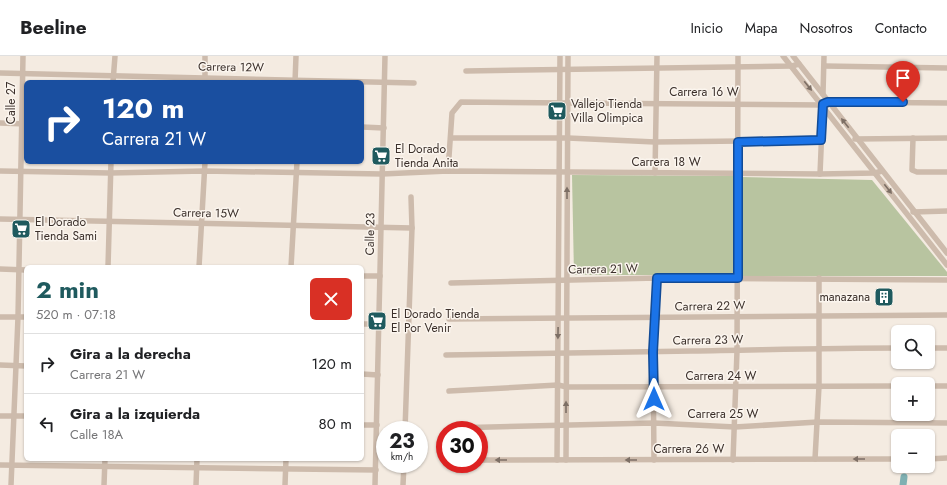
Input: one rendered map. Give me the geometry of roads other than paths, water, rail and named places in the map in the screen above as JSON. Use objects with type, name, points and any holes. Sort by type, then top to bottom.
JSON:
[{"type":"street","name":"Calle 27","points":[[11,485],[18,317],[20,219],[19,172],[24,124],[22,73],[23,56]]},
{"type":"street","points":[[114,56],[114,80]]},
{"type":"street","points":[[204,80],[205,56]]},
{"type":"street","points":[[295,80],[296,56]]},
{"type":"street","name":"Calle 23","points":[[377,421],[385,56]]},
{"type":"street","points":[[557,460],[560,56]]},
{"type":"street","points":[[566,460],[568,56]]},
{"type":"street","points":[[655,173],[657,56]]},
{"type":"street","points":[[734,460],[738,351],[738,56]]},
{"type":"street","points":[[783,56],[858,139],[947,253]]},
{"type":"street","points":[[793,56],[823,94],[826,103],[848,139],[947,265]]},
{"type":"street","points":[[823,94],[824,56]]},
{"type":"street","points":[[466,71],[738,68],[792,66],[799,64]]},
{"type":"street","points":[[824,66],[947,68]]},
{"type":"street","name":"Carrera 12W","points":[[0,73],[204,80]]},
{"type":"street","name":"Carrera 12W","points":[[364,81],[414,83]]},
{"type":"street","name":"Carrera 16 W","points":[[451,138],[452,113],[461,102],[947,103]]},
{"type":"street","points":[[820,174],[821,140],[826,103]]},
{"type":"street","points":[[0,123],[24,124]]},
{"type":"street","points":[[364,127],[384,128]]},
{"type":"street","points":[[448,171],[451,138],[568,138],[656,142],[821,140]]},
{"type":"street","points":[[914,138],[912,170],[917,172],[947,172]]},
{"type":"street","points":[[848,139],[947,138]]},
{"type":"street","points":[[108,265],[111,164]]},
{"type":"street","points":[[199,265],[205,164]]},
{"type":"street","points":[[291,265],[292,225],[297,164]]},
{"type":"street","name":"Carrera 18 W","points":[[0,171],[110,173],[204,170],[297,174],[382,174],[448,171],[820,174],[875,173],[882,170]]},
{"type":"street","points":[[405,421],[412,228],[411,197]]},
{"type":"street","points":[[906,213],[947,211]]},
{"type":"street","points":[[559,213],[567,213]]},
{"type":"street","name":"Carrera 15W","points":[[0,219],[412,228]]},
{"type":"street","points":[[930,244],[947,244]]},
{"type":"street","points":[[559,246],[567,246]]},
{"type":"street","points":[[0,269],[24,270]]},
{"type":"street","points":[[364,276],[380,276]]},
{"type":"street","points":[[654,460],[653,352],[657,278]]},
{"type":"street","name":"Carrera 21 W","points":[[451,283],[657,278],[947,280]]},
{"type":"street","points":[[815,459],[819,386],[819,278]]},
{"type":"street","name":"Carrera 22 W","points":[[449,319],[947,315]]},
{"type":"street","points":[[0,317],[24,317]]},
{"type":"street","points":[[364,324],[379,324]]},
{"type":"street","name":"Carrera 23 W","points":[[446,355],[558,352],[738,351],[818,347],[891,348]]},
{"type":"street","points":[[935,348],[947,348]]},
{"type":"street","points":[[0,365],[24,366]]},
{"type":"street","points":[[364,374],[378,375]]},
{"type":"street","name":"Carrera 24 W","points":[[449,391],[558,385],[567,387],[891,386]]},
{"type":"street","points":[[935,386],[947,386]]},
{"type":"street","points":[[0,416],[24,416]]},
{"type":"street","name":"Carrera 25 W","points":[[488,427],[654,423],[735,427],[818,422],[947,423]]},
{"type":"street","points":[[364,425],[376,425]]},
{"type":"street","points":[[935,458],[947,458]]},
{"type":"street","name":"Carrera 26 W","points":[[488,460],[891,459]]},
{"type":"street","points":[[196,461],[196,485]]},
{"type":"street","points":[[285,485],[286,461]]},
{"type":"street","points":[[104,485],[105,462]]},
{"type":"street","points":[[0,465],[105,462],[197,468],[376,470]]},
{"type":"street","name":"Calle 23","points":[[375,485],[376,470]]},
{"type":"street","points":[[403,485],[404,473]]},
{"type":"waterway","points":[[903,485],[904,477]]},
{"type":"place","name":"Vallejo Tienda Villa Olimpica","points":[[557,111]]},
{"type":"place","name":"El Dorado Tienda Anita","points":[[381,156]]},
{"type":"place","name":"El Dorado Tienda Sami","points":[[21,229]]},
{"type":"place","name":"manazana","points":[[884,297]]},
{"type":"place","name":"El Dorado Tienda El Por Venir","points":[[377,321]]}]
